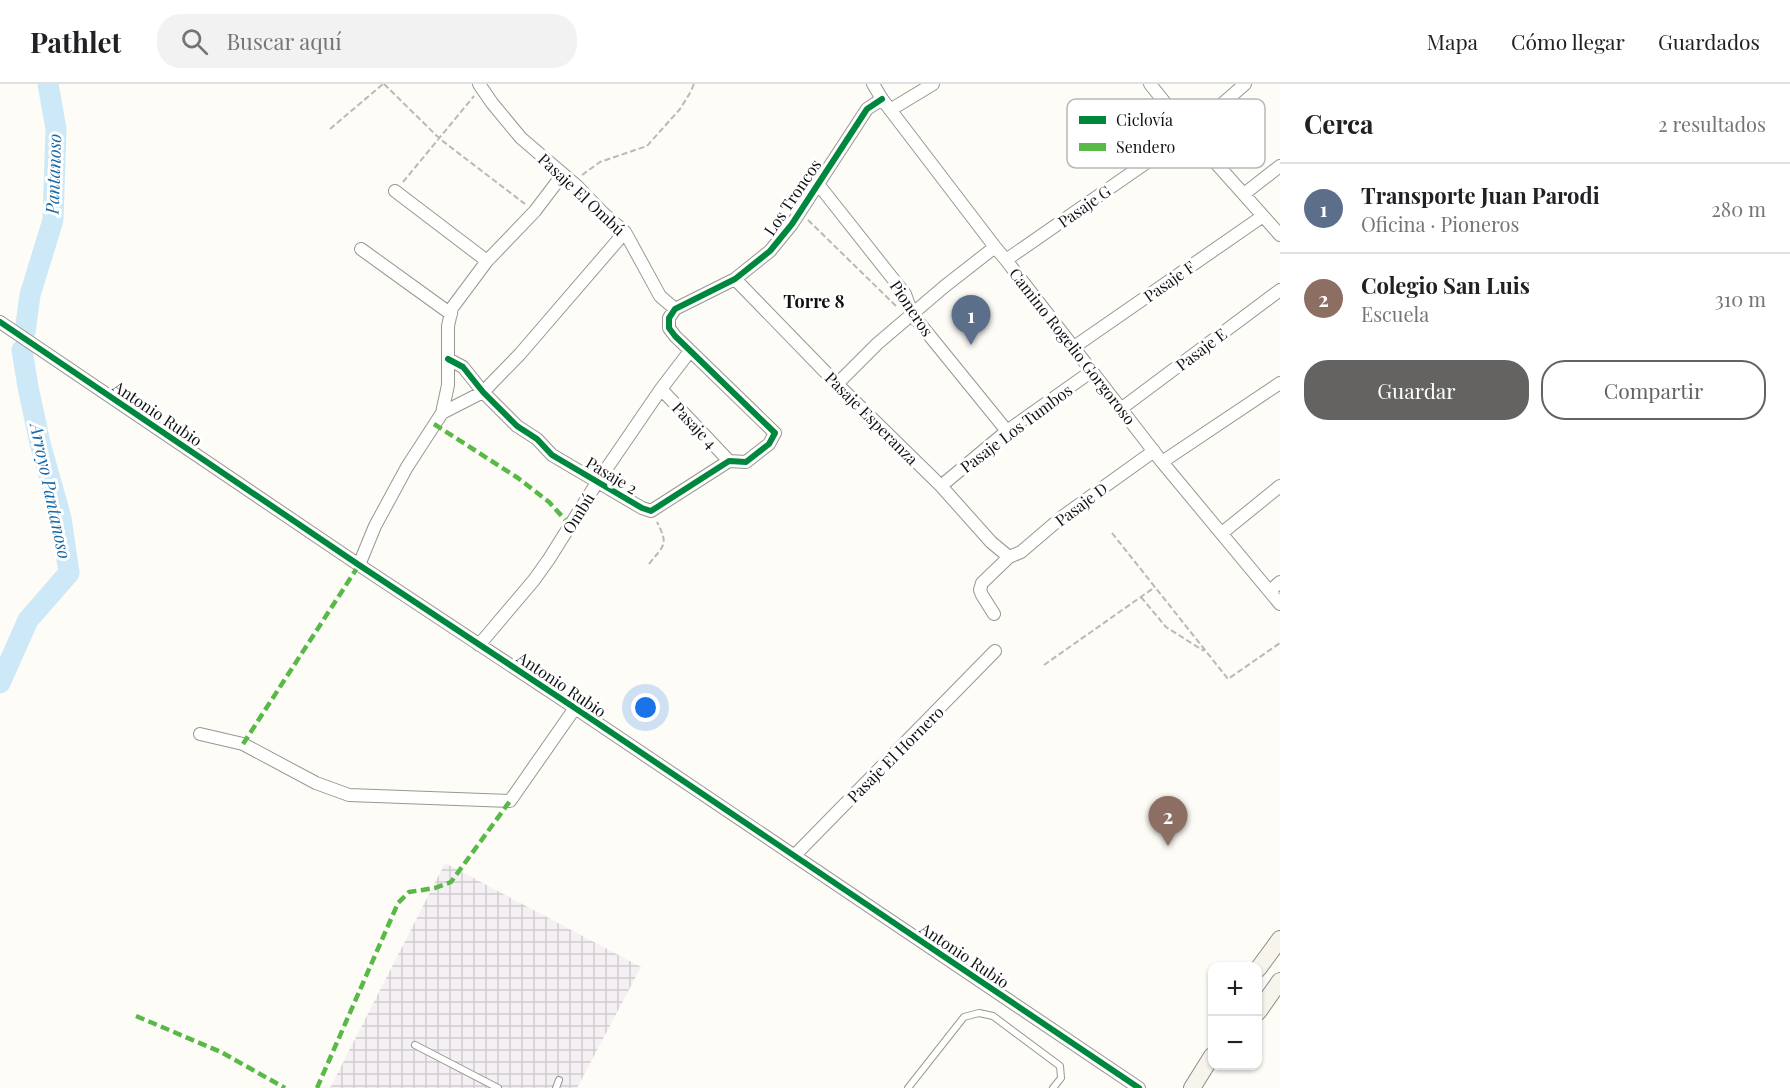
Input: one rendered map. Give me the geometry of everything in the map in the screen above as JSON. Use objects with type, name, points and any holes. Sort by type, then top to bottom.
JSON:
[{"type":"street","name":"Camino Rogelio Gorgoroso","points":[[873,84],[890,110],[994,247],[1162,462],[1280,604]]},
{"type":"street","points":[[890,110],[933,84]]},
{"type":"street","points":[[1149,84],[1161,99]]},
{"type":"street","name":"Pasaje G","points":[[1228,99],[1245,84]]},
{"type":"street","name":"Pasaje El Ombú","points":[[480,86],[521,138],[625,232],[660,296],[675,309]]},
{"type":"street","name":"Los Troncos","points":[[675,309],[735,279],[770,251],[800,212],[867,109],[882,99]]},
{"type":"street","points":[[1244,194],[1280,166]]},
{"type":"street","name":"Pasaje G","points":[[1006,260],[1139,168]]},
{"type":"street","points":[[1221,168],[1280,235]]},
{"type":"street","points":[[358,565],[380,516],[407,467],[442,413],[448,385],[448,326],[452,308],[487,261],[567,178]]},
{"type":"street","name":"Pioneros","points":[[818,184],[905,294],[912,314],[1007,431]]},
{"type":"street","points":[[395,191],[487,261]]},
{"type":"street","name":"Pasaje F","points":[[1074,347],[1263,216]]},
{"type":"street","points":[[442,413],[483,392],[520,354],[625,232]]},
{"type":"street","points":[[837,384],[877,344],[994,247]]},
{"type":"street","points":[[361,249],[451,314]]},
{"type":"street","name":"Pasaje Esperanza","points":[[735,279],[940,486],[991,542],[1009,557]]},
{"type":"street","name":"Pasaje E","points":[[1122,408],[1280,290]]},
{"type":"street","points":[[675,309],[669,318],[669,328],[690,351]]},
{"type":"street","name":"Antonio Rubio","points":[[0,322],[358,565],[575,708],[1139,1088]]},
{"type":"street","name":"Pasaje 2","points":[[448,359],[463,367],[483,392],[517,426],[537,439],[552,455],[642,508],[651,511],[729,461],[746,462],[769,444],[775,433],[690,351]]},
{"type":"street","name":"Ombú","points":[[479,645],[534,580],[598,481],[690,351]]},
{"type":"street","name":"Pasaje Los Tumbos","points":[[940,486],[1007,431],[1092,371]]},
{"type":"street","points":[[1162,462],[1280,383]]},
{"type":"street","name":"Pasaje 4","points":[[661,389],[729,461]]},
{"type":"street","name":"Pasaje D","points":[[994,614],[980,590],[982,583],[1009,557],[1021,552],[1062,517],[1154,451]]},
{"type":"street","points":[[1222,533],[1280,486]]},
{"type":"street","points":[[1270,591],[1280,582]]},
{"type":"street","name":"Pasaje El Hornero","points":[[794,856],[995,651]]},
{"type":"street","points":[[200,734],[243,744],[316,783],[350,795],[510,801],[575,708]]},
{"type":"street","points":[[1262,963],[1278,945]]},
{"type":"street","points":[[1262,1005],[1280,981]]},
{"type":"street","points":[[1192,1088],[1208,1062]]},
{"type":"street","points":[[1203,1088],[1216,1070]]},
{"type":"lane","points":[[908,1088],[964,1017],[980,1013],[993,1016],[1060,1066],[1061,1078],[1053,1088]]},
{"type":"lane","points":[[415,1046],[498,1088]]},
{"type":"lane","points":[[556,1088],[559,1080]]},
{"type":"path","points":[[330,129],[384,84],[440,140],[534,211]]},
{"type":"path","points":[[567,178],[600,162],[647,146],[680,110],[694,84]]},
{"type":"path","points":[[395,191],[440,140],[480,86]]},
{"type":"path","points":[[800,212],[895,305],[912,314]]},
{"type":"path","points":[[649,564],[664,544],[664,535],[651,511]]},
{"type":"path","points":[[1112,533],[1228,679],[1280,643]]},
{"type":"path","points":[[1044,665],[1155,587]]},
{"type":"path","points":[[1141,597],[1166,627],[1207,653]]},
{"type":"shaded area","points":[[445,863],[641,967],[577,1088],[330,1088]]},
{"type":"waterway","name":"Pantanoso","points":[[25,332],[30,295],[53,220],[56,129],[48,84]]},
{"type":"waterway","name":"Arroyo Pantanoso","points":[[0,683],[28,620],[69,573],[61,518],[40,443],[22,350]]},
{"type":"marked path","points":[[434,424],[518,478],[549,502],[570,525]]},
{"type":"marked path","points":[[243,744],[359,565]]},
{"type":"marked path","points":[[317,1088],[398,903],[409,892],[435,888],[451,882],[510,801]]},
{"type":"marked path","points":[[136,1016],[221,1052],[285,1088]]},
{"type":"cycle path","points":[[448,359],[463,367],[483,392],[517,426],[537,439],[552,455],[642,508],[651,511],[729,461],[746,462],[769,444],[775,433],[675,336],[669,328],[669,318],[675,309],[735,279],[770,251],[792,224],[867,109],[882,99]]},
{"type":"cycle path","points":[[0,322],[1139,1088]]},
{"type":"place","name":"Transporte Juan Parodi","points":[[971,345]]},
{"type":"place","name":"Colegio San Luis","points":[[1168,846]]},
{"type":"district","name":"Torre 8","points":[[814,301]]}]
